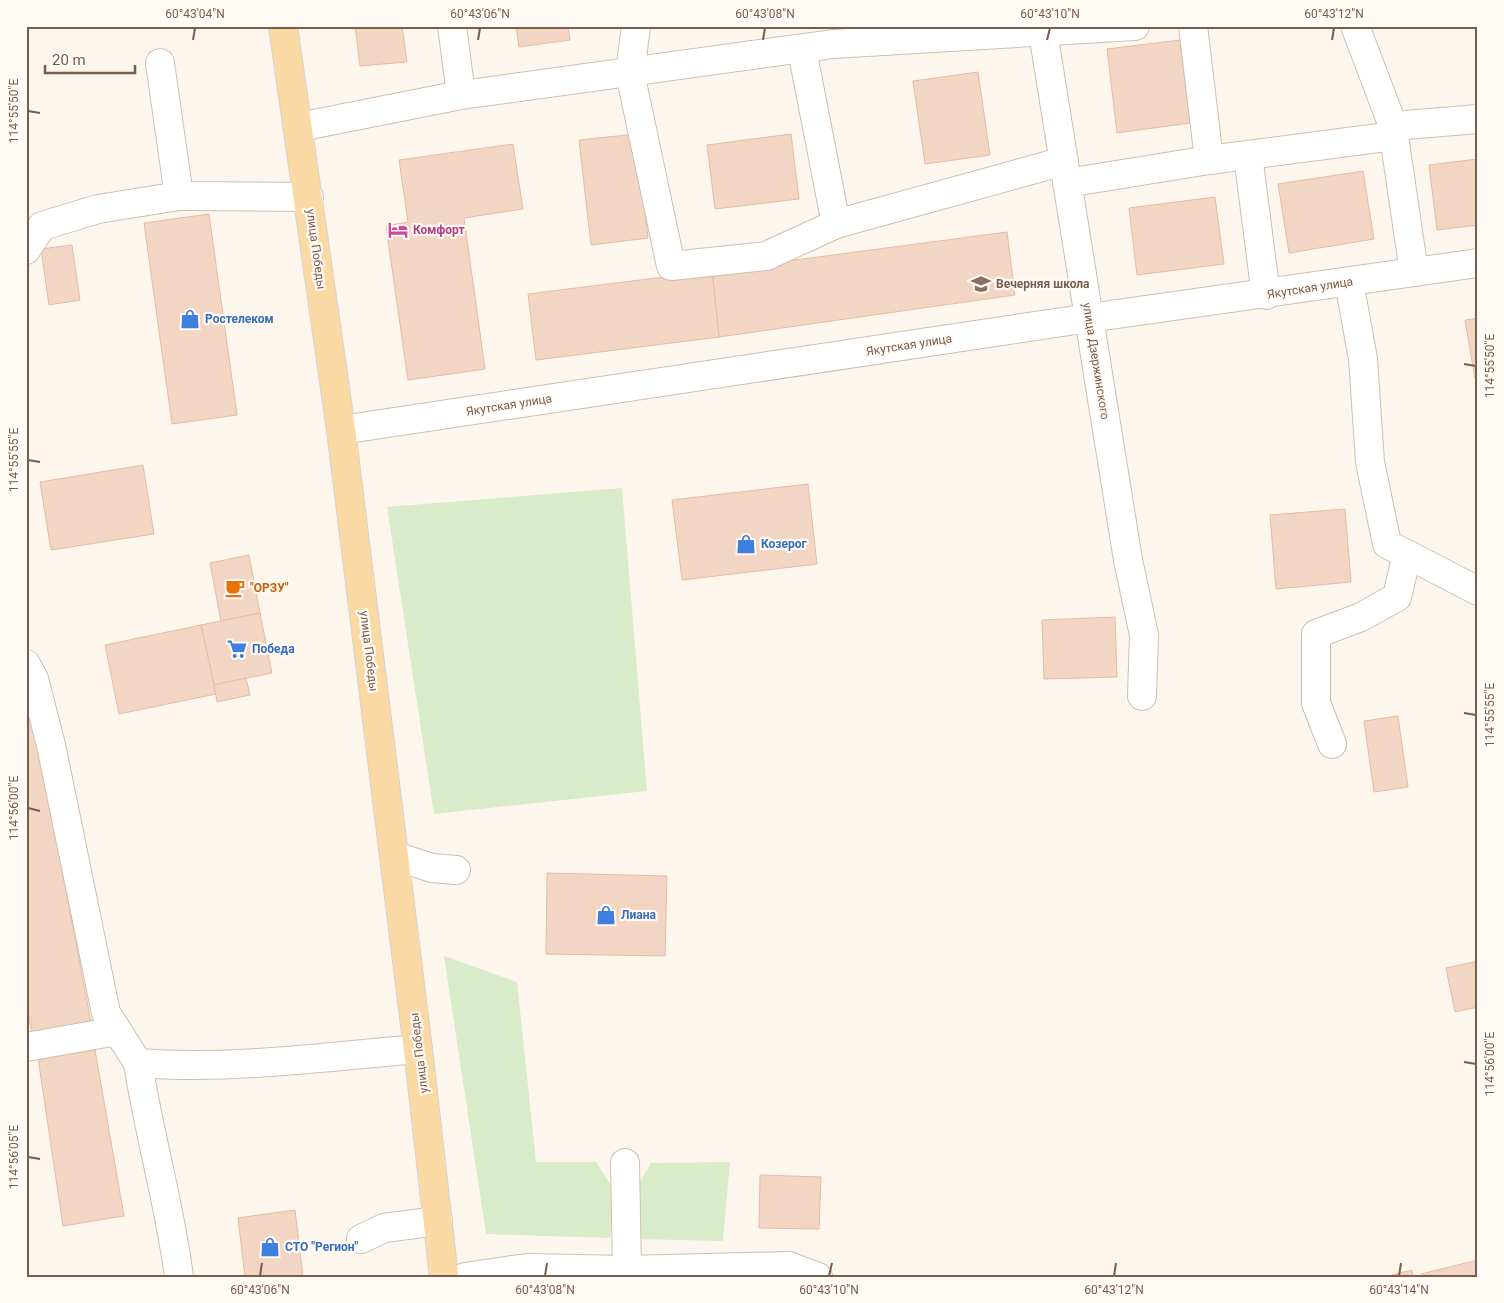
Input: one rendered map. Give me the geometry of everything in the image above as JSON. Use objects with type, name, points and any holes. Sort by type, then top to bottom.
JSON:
[{"type":"main road","name":"улица Победы","points":[[283,26],[341,430],[418,1050],[444,1277]]},
{"type":"street","points":[[452,26],[461,95]]},
{"type":"street","points":[[636,26],[630,73],[671,266],[766,256],[836,224],[1066,172],[1248,156],[1393,131],[1478,119]]},
{"type":"street","points":[[298,128],[461,95],[802,50],[825,35],[1135,26]]},
{"type":"street","points":[[1193,26],[1209,160]]},
{"type":"street","points":[[1355,26],[1393,131],[1414,272]]},
{"type":"street","name":"улица Дзержинского","points":[[1042,29],[1128,560],[1144,635],[1142,696]]},
{"type":"street","points":[[802,50],[836,224]]},
{"type":"street","points":[[160,63],[179,196]]},
{"type":"street","points":[[1248,156],[1266,294]]},
{"type":"street","points":[[26,250],[42,226],[98,209],[179,196],[309,198]]},
{"type":"street","name":"Якутская улица","points":[[341,430],[1089,318],[1478,263]]},
{"type":"street","points":[[1350,282],[1363,359],[1370,462],[1387,544],[1478,591]]},
{"type":"street","points":[[1332,744],[1316,703],[1316,634],[1361,617],[1397,597],[1407,554]]},
{"type":"street","points":[[29,675],[51,745],[106,1013],[138,1063],[172,1225],[179,1277]]},
{"type":"street","points":[[394,856],[432,868],[456,870]]},
{"type":"street","points":[[26,1047],[117,1031]]},
{"type":"street","points":[[138,1063],[177,1066],[291,1062],[418,1050]]},
{"type":"street","points":[[625,1163],[624,1215],[627,1270]]},
{"type":"street","points":[[361,1239],[384,1228],[438,1221]]},
{"type":"street","points":[[465,1277],[528,1272],[789,1266],[818,1277]]},
{"type":"green space","points":[[622,488],[647,791],[434,814],[387,507]]},
{"type":"green space","points":[[444,956],[517,982],[536,1162],[596,1162],[616,1193],[610,1238],[486,1234]]},
{"type":"green space","points":[[730,1162],[723,1241],[634,1239],[633,1194],[651,1163]]},
{"type":"building","points":[[355,26],[402,26],[407,62],[360,66]]},
{"type":"building","points":[[516,26],[568,26],[570,40],[519,47]]},
{"type":"building","points":[[1180,40],[1190,123],[1117,133],[1107,49]]},
{"type":"building","points":[[978,72],[990,155],[925,164],[913,81]]},
{"type":"building","points":[[636,134],[648,238],[591,245],[579,140]]},
{"type":"building","points":[[791,134],[799,199],[715,209],[707,145]]},
{"type":"building","points":[[513,144],[523,209],[464,218],[485,369],[408,380],[386,226],[408,222],[399,160]]},
{"type":"building","points":[[1478,159],[1478,225],[1437,230],[1429,165]]},
{"type":"building","points":[[1363,171],[1374,239],[1289,253],[1278,184]]},
{"type":"building","points":[[1215,197],[1224,264],[1137,275],[1129,208]]},
{"type":"building","name":"Ростелеком","points":[[209,214],[237,415],[172,424],[144,223]]},
{"type":"building","points":[[1007,232],[1015,295],[719,337],[712,271]]},
{"type":"building","points":[[72,245],[80,300],[49,305],[41,249]]},
{"type":"building","points":[[712,271],[719,337],[536,360],[528,294]]},
{"type":"building","points":[[1478,318],[1478,377],[1475,378],[1465,320]]},
{"type":"building","points":[[143,465],[154,534],[51,550],[40,482]]},
{"type":"building","name":"Козерог","points":[[808,484],[817,564],[682,580],[672,500]]},
{"type":"building","points":[[1345,509],[1351,582],[1276,589],[1270,515]]},
{"type":"building","name":"\"ОРЗУ\"","points":[[249,555],[260,613],[221,621],[210,563]]},
{"type":"building","name":"Победа","points":[[260,613],[272,673],[214,685],[201,625]]},
{"type":"building","points":[[1115,617],[1117,677],[1044,679],[1042,620]]},
{"type":"building","points":[[201,625],[216,694],[119,714],[105,645]]},
{"type":"building","points":[[246,678],[250,695],[217,702],[214,685]]},
{"type":"building","points":[[1398,716],[1408,787],[1374,792],[1364,721]]},
{"type":"building","points":[[33,719],[91,1022],[32,1033],[26,1003],[26,720]]},
{"type":"building","name":"Лиана","points":[[547,873],[667,876],[665,956],[546,954]]},
{"type":"building","points":[[1478,961],[1478,1007],[1455,1012],[1446,968]]},
{"type":"building","points":[[95,1050],[124,1216],[63,1226],[38,1058]]},
{"type":"building","points":[[760,1175],[821,1177],[819,1229],[759,1228]]},
{"type":"building","name":"СТО \"Регион\"","points":[[295,1210],[303,1277],[245,1277],[238,1218]]},
{"type":"building","points":[[1478,1260],[1478,1277],[1421,1277],[1421,1274]]},
{"type":"building","points":[[1412,1270],[1413,1277],[1384,1277]]},
{"type":"place","name":"Комфорт","points":[[398,230]]},
{"type":"place","name":"Вечерняя школа","points":[[981,284]]},
{"type":"place","name":"Ростелеком","points":[[190,319]]},
{"type":"place","name":"Козерог","points":[[746,544]]},
{"type":"place","name":"\"ОРЗУ\"","points":[[235,588]]},
{"type":"place","name":"Победа","points":[[237,649]]},
{"type":"place","name":"Лиана","points":[[606,915]]},
{"type":"place","name":"СТО \"Регион\"","points":[[270,1247]]}]
